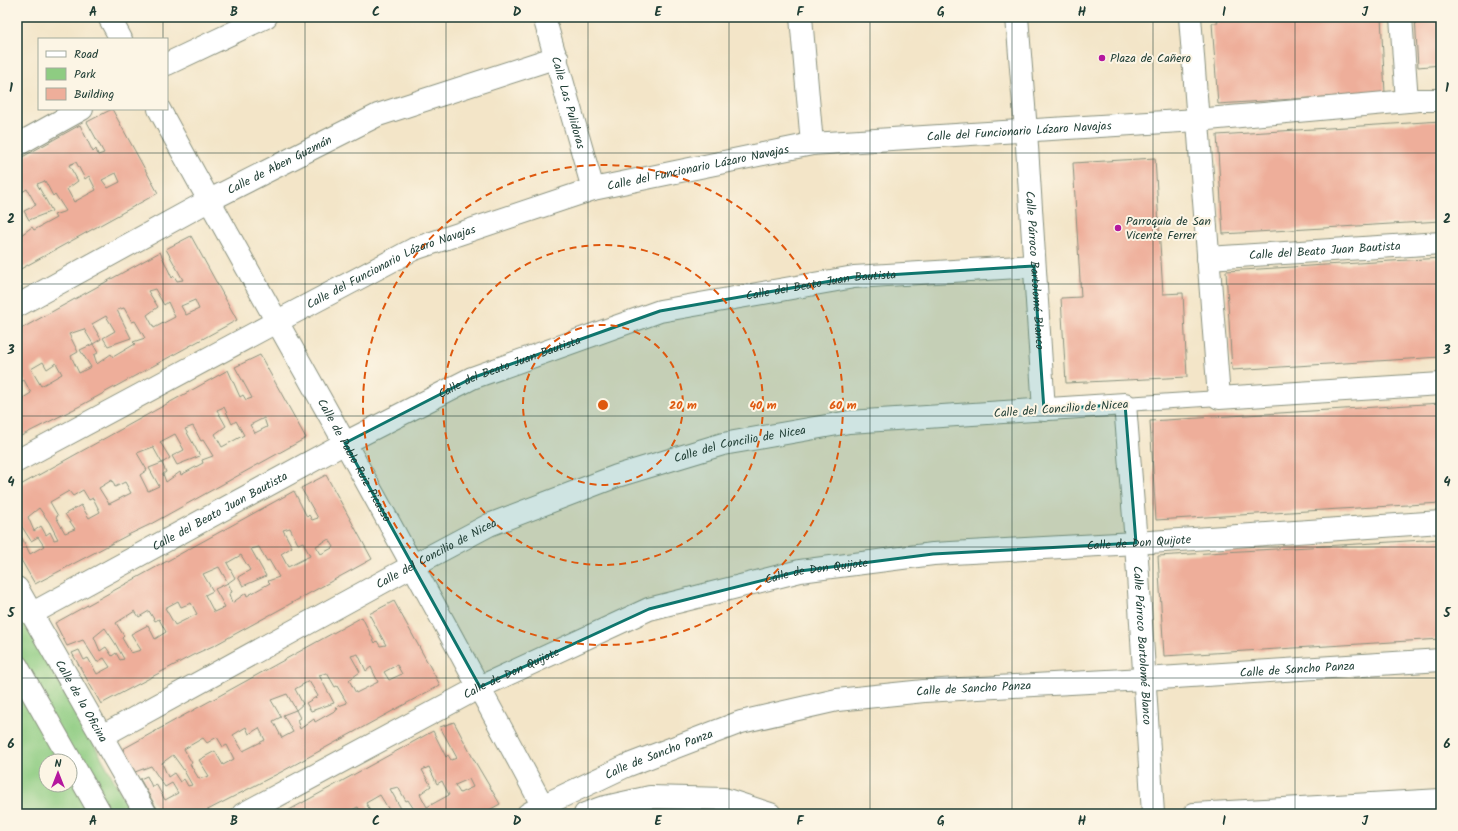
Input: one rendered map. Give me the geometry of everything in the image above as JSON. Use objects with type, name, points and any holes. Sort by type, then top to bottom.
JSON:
[{"type":"street","points":[[109,17],[120,38]]},
{"type":"street","points":[[168,64],[266,17]]},
{"type":"street","name":"Calle Las Pulidoras","points":[[544,17],[557,58],[593,189]]},
{"type":"street","points":[[801,17],[812,144]]},
{"type":"street","name":"Calle Párroco Bartolomé Blanco","points":[[1017,17],[1044,410]]},
{"type":"street","points":[[1190,17],[1219,398]]},
{"type":"street","points":[[1401,17],[1407,102]]},
{"type":"street","name":"Calle de Aben Guzmán","points":[[17,306],[208,201],[378,115],[557,58]]},
{"type":"street","name":"Calle del Funcionario Lázaro Navajas","points":[[17,461],[414,249],[593,189],[812,144],[1197,120],[1441,100]]},
{"type":"street","points":[[17,145],[80,110]]},
{"type":"street","name":"Calle de Pablo Ruiz Picasso","points":[[160,110],[208,201],[345,443],[480,687],[539,811]]},
{"type":"street","name":"Calle del Beato Juan Bautista","points":[[1208,258],[1441,243]]},
{"type":"street","name":"Calle del Beato Juan Bautista","points":[[31,614],[345,443],[472,378],[660,311],[854,277],[1034,266]]},
{"type":"street","name":"Calle del Concilio de Nicea","points":[[1219,398],[1441,384]]},
{"type":"street","name":"Calle Párroco Bartolomé Blanco","points":[[1126,404],[1153,814]]},
{"type":"street","name":"Calle del Concilio de Nicea","points":[[102,736],[412,566],[490,525],[617,476],[723,444],[848,422],[1126,404]]},
{"type":"street","name":"Calle de Don Quijote","points":[[243,814],[480,687],[649,609],[800,570],[933,554],[1136,543],[1441,522]]},
{"type":"street","name":"Calle de la Oficina","points":[[17,588],[146,814]]},
{"type":"street","name":"Calle de Sancho Panza","points":[[539,811],[626,766],[741,722],[837,700],[924,691],[1441,660]]},
{"type":"street","points":[[17,666],[101,814]]},
{"type":"street","points":[[585,814],[601,808],[650,797],[724,800],[770,814]]},
{"type":"street","points":[[1194,814],[1441,800]]},
{"type":"lane","name":"Calle del Concilio de Nicea","points":[[1126,404],[1219,398]]},
{"type":"highlighted area","points":[[1034,266],[1044,410],[1125,404],[1136,543],[933,554],[800,571],[649,609],[480,687],[345,443],[472,378],[660,311],[854,277]]},
{"type":"green space","points":[[17,607],[133,814],[17,814]]},
{"type":"building","points":[[1217,17],[1381,17],[1385,93],[1218,104],[1212,23],[1218,23]]},
{"type":"building","points":[[1415,17],[1441,17],[1441,65],[1418,67]]},
{"type":"building","points":[[113,110],[158,193],[17,271],[17,238],[32,227],[34,230],[56,218],[54,215],[66,211],[55,194],[53,196],[45,181],[37,184],[52,211],[29,220],[24,211],[36,205],[27,189],[17,195],[17,160],[80,125],[93,152],[96,149],[98,155],[104,153],[87,122]],"holes":[[[76,162],[85,179],[89,176],[96,190],[74,202],[67,189],[78,181],[69,165]],[[116,173],[120,182],[108,188],[102,180]]]},
{"type":"building","points":[[1441,121],[1441,221],[1223,234],[1217,135]]},
{"type":"building","name":"Parroquia de San Vicente Ferrer","points":[[1155,158],[1163,294],[1183,293],[1187,377],[1066,383],[1061,298],[1081,297],[1073,163]]},
{"type":"building","points":[[191,236],[237,320],[80,406],[17,438],[17,394],[20,400],[31,393],[24,380],[20,382],[17,376],[17,331],[160,252],[172,278],[174,276],[177,281],[183,280],[166,249]],"holes":[[[155,289],[164,305],[168,302],[175,317],[154,328],[147,315],[158,307],[148,291]],[[195,300],[199,309],[186,315],[181,306]],[[124,308],[132,322],[135,321],[145,338],[133,342],[135,344],[113,357],[111,354],[97,364],[94,355],[98,353],[93,344],[101,339],[92,324],[106,316],[115,331],[103,338],[108,346],[131,338],[117,310]],[[84,329],[93,344],[80,350],[91,367],[79,373],[71,356],[78,352],[69,334]],[[43,362],[47,369],[56,363],[62,374],[41,386],[31,369]]]},
{"type":"building","points":[[1441,258],[1441,357],[1232,370],[1226,271]]},
{"type":"building","points":[[260,355],[306,438],[149,525],[35,584],[17,553],[17,540],[22,538],[30,554],[44,546],[38,537],[31,541],[17,519],[17,487],[228,370],[240,397],[243,395],[246,400],[252,398],[235,367]],"holes":[[[224,407],[232,424],[236,421],[244,435],[222,447],[215,434],[226,426],[217,410]],[[264,418],[267,427],[255,433],[250,425]],[[193,426],[201,441],[203,440],[213,456],[202,460],[203,463],[181,475],[180,472],[166,482],[163,474],[166,472],[162,463],[170,458],[160,442],[175,434],[184,450],[172,456],[177,465],[200,456],[185,429]],[[153,447],[162,463],[149,468],[159,486],[148,491],[140,475],[147,470],[137,453]],[[112,480],[115,487],[125,482],[131,493],[109,504],[99,488]],[[83,490],[89,500],[93,498],[100,512],[89,518],[81,505],[65,514],[75,529],[65,533],[50,502],[69,491],[73,496]],[[39,508],[49,522],[58,539],[54,540],[50,532],[46,535],[41,526],[34,531],[28,517]]]},
{"type":"building","points":[[1441,403],[1441,503],[1156,520],[1150,421]]},
{"type":"building","points":[[326,475],[372,559],[215,645],[193,655],[101,704],[72,653],[79,650],[84,660],[88,658],[97,674],[110,667],[104,658],[97,662],[83,640],[67,646],[55,623],[294,491],[307,517],[309,515],[312,520],[318,518],[301,488]],"holes":[[[290,528],[298,544],[303,542],[310,556],[288,567],[281,554],[292,547],[283,530]],[[329,539],[334,547],[321,554],[316,546]],[[259,547],[279,577],[268,581],[270,583],[247,596],[246,593],[232,603],[229,594],[232,592],[228,583],[235,578],[227,563],[241,555],[250,570],[238,577],[243,586],[266,576],[251,549]],[[219,567],[228,583],[215,589],[225,607],[214,612],[205,595],[213,591],[203,574]],[[178,601],[181,607],[191,603],[197,614],[175,625],[165,608]],[[135,611],[139,617],[149,611],[155,621],[159,619],[166,632],[155,639],[148,625],[131,634],[141,650],[131,653],[122,638],[124,636],[116,623]],[[105,628],[124,659],[120,660],[116,653],[112,656],[106,647],[100,651],[94,637]]]},
{"type":"building","points":[[1441,539],[1441,639],[1164,656],[1158,556]]},
{"type":"building","points":[[394,601],[440,685],[283,771],[200,814],[160,814],[140,779],[147,776],[152,787],[156,784],[165,800],[178,793],[172,783],[165,787],[151,766],[135,772],[123,749],[362,617],[375,643],[377,641],[380,646],[386,645],[369,614]],"holes":[[[358,654],[366,671],[371,667],[378,682],[356,693],[349,680],[360,672],[351,656]],[[397,665],[402,674],[389,680],[384,672]],[[327,673],[347,703],[336,707],[338,709],[315,722],[314,719],[300,729],[297,720],[300,718],[296,710],[303,704],[295,689],[309,681],[318,696],[306,703],[311,711],[334,703],[319,675]],[[287,694],[296,710],[283,715],[293,732],[282,738],[273,721],[281,717],[271,700]],[[246,727],[249,734],[259,728],[265,740],[243,751],[233,735]],[[217,737],[223,747],[227,745],[234,759],[223,765],[215,751],[199,760],[209,776],[199,779],[190,764],[192,763],[184,749],[203,738],[207,743]],[[173,755],[192,785],[188,786],[184,779],[180,782],[174,773],[168,777],[162,763]]]},
{"type":"building","points":[[454,722],[500,804],[482,814],[417,814],[408,800],[406,801],[398,787],[390,789],[404,814],[381,814],[389,810],[380,795],[366,803],[372,814],[362,814],[358,807],[343,814],[282,814],[433,731],[446,757],[448,755],[451,760],[457,758],[440,727]],"holes":[[[429,767],[437,784],[442,781],[449,795],[427,807],[420,794],[431,786],[422,770]],[[469,779],[473,787],[460,793],[455,785]]]},
{"type":"place","name":"Plaza de Cañero","points":[[1102,58]]},
{"type":"place","name":"Parroquia de San Vicente Ferrer","points":[[1118,228]]}]
